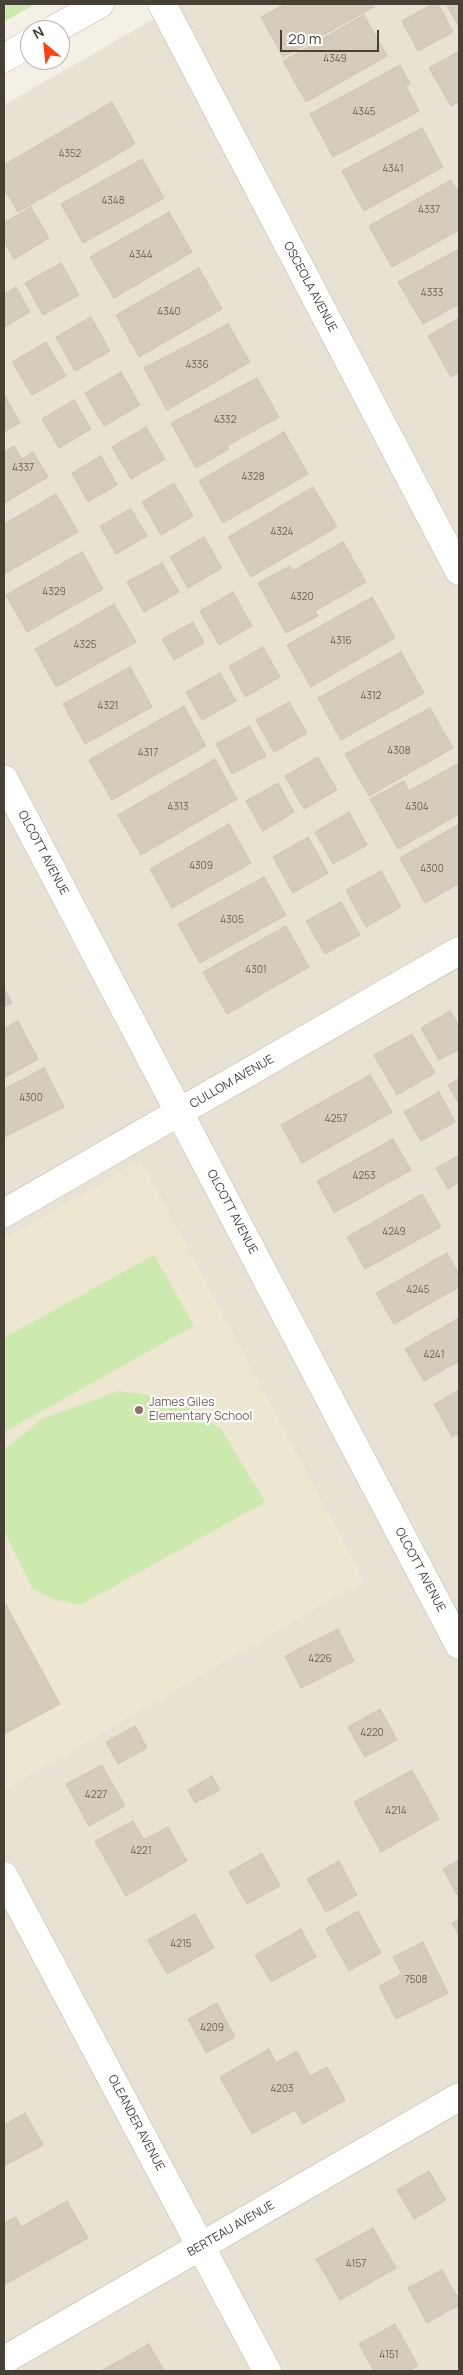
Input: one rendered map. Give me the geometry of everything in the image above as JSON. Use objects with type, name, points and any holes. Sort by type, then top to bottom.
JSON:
[{"type":"street","points":[[70,21],[100,4]]},
{"type":"street","name":"OSCEOLA AVENUE","points":[[162,4],[459,571]]},
{"type":"street","points":[[4,58],[20,49]]},
{"type":"street","name":"OLCOTT AVENUE","points":[[4,779],[459,1645]]},
{"type":"street","name":"CULLOM AVENUE","points":[[4,1213],[459,951]]},
{"type":"street","name":"OLEANDER AVENUE","points":[[4,1876],[267,2371]]},
{"type":"street","name":"BERTEAU AVENUE","points":[[4,2360],[459,2098]]},
{"type":"shaded area","points":[[180,4],[459,4],[459,2371],[4,2371],[4,105],[65,70],[70,70],[70,67]]},
{"type":"shaded area","name":"James Giles Elementary School","points":[[141,1160],[364,1580],[4,1790],[4,1239]]},
{"type":"green space","points":[[9,4],[35,4],[4,22],[4,7]]},
{"type":"green space","points":[[154,1255],[194,1326],[4,1432],[4,1338]]},
{"type":"green space","points":[[119,1391],[176,1399],[221,1429],[265,1502],[80,1605],[53,1599],[33,1589],[4,1531],[4,1450],[42,1419]]},
{"type":"building","points":[[285,4],[373,4],[374,7],[283,57],[261,17]]},
{"type":"building","points":[[433,4],[438,4],[453,32],[418,51],[402,21]]},
{"type":"building","points":[[446,4],[459,4],[459,27]]},
{"type":"building","points":[[364,15],[387,56],[306,102],[283,61]]},
{"type":"building","points":[[459,51],[459,101],[451,106],[429,68]]},
{"type":"building","points":[[400,65],[410,84],[406,86],[419,111],[333,157],[310,114]]},
{"type":"building","points":[[112,102],[135,144],[18,212],[4,188],[4,165]]},
{"type":"building","points":[[422,128],[443,167],[364,211],[342,171]]},
{"type":"building","points":[[142,159],[164,198],[83,243],[61,204]]},
{"type":"building","points":[[451,180],[459,194],[459,230],[392,267],[369,226]]},
{"type":"building","points":[[31,207],[49,238],[14,259],[4,241],[4,223]]},
{"type":"building","points":[[169,212],[192,252],[114,298],[90,257]]},
{"type":"building","points":[[459,249],[459,304],[423,324],[398,282]]},
{"type":"building","points":[[61,263],[79,295],[43,315],[25,283]]},
{"type":"building","points":[[199,268],[222,309],[139,357],[116,315]]},
{"type":"building","points":[[16,287],[30,312],[4,327],[4,294]]},
{"type":"building","points":[[91,317],[110,351],[75,371],[56,337]]},
{"type":"building","points":[[459,318],[459,372],[451,377],[428,336]]},
{"type":"building","points":[[228,324],[250,362],[167,410],[144,368]]},
{"type":"building","points":[[46,342],[66,376],[32,395],[12,362]]},
{"type":"building","points":[[121,372],[140,405],[104,426],[85,393]]},
{"type":"building","points":[[257,378],[279,417],[227,446],[229,449],[196,468],[171,423]]},
{"type":"building","points":[[4,397],[20,423],[4,432]]},
{"type":"building","points":[[74,400],[91,429],[59,448],[42,419]]},
{"type":"building","points":[[146,427],[165,459],[131,479],[112,447]]},
{"type":"building","points":[[284,432],[308,474],[223,523],[199,481]]},
{"type":"building","points":[[14,446],[22,459],[33,452],[48,477],[4,503],[4,452]]},
{"type":"building","points":[[101,456],[117,485],[88,502],[72,473]]},
{"type":"building","points":[[174,483],[193,516],[161,535],[142,502]]},
{"type":"building","points":[[313,487],[337,527],[251,577],[228,537]]},
{"type":"building","points":[[56,494],[78,532],[4,574],[4,524]]},
{"type":"building","points":[[131,509],[147,536],[116,554],[100,526]]},
{"type":"building","points":[[204,537],[222,568],[188,588],[170,557]]},
{"type":"building","points":[[343,542],[366,582],[315,611],[318,616],[286,633],[258,583],[290,566],[292,571]]},
{"type":"building","points":[[82,552],[103,589],[27,632],[6,595]]},
{"type":"building","points":[[162,563],[179,592],[144,612],[127,582]]},
{"type":"building","points":[[233,592],[252,626],[219,645],[200,611]]},
{"type":"building","points":[[372,597],[395,638],[311,687],[287,645]]},
{"type":"building","points":[[114,604],[136,642],[56,687],[35,649]]},
{"type":"building","points":[[193,622],[204,643],[174,660],[162,639]]},
{"type":"building","points":[[263,647],[280,677],[245,697],[229,666]]},
{"type":"building","points":[[401,652],[424,693],[341,740],[318,698]]},
{"type":"building","points":[[130,667],[152,707],[85,744],[63,704]]},
{"type":"building","points":[[220,673],[236,701],[202,720],[186,692]]},
{"type":"building","points":[[289,702],[307,733],[274,752],[256,720]]},
{"type":"building","points":[[184,706],[206,746],[112,800],[89,760]]},
{"type":"building","points":[[430,708],[453,748],[369,796],[345,754]]},
{"type":"building","points":[[249,726],[266,756],[232,774],[216,744]]},
{"type":"building","points":[[318,757],[337,790],[304,809],[285,776]]},
{"type":"building","points":[[215,759],[237,799],[141,855],[118,815]]},
{"type":"building","points":[[459,763],[459,814],[398,849],[370,799],[404,781],[409,791]]},
{"type":"building","points":[[278,783],[294,812],[263,831],[246,801]]},
{"type":"building","points":[[349,812],[367,845],[333,864],[315,832]]},
{"type":"building","points":[[229,824],[251,863],[172,908],[150,869]]},
{"type":"building","points":[[459,824],[459,879],[456,881],[458,884],[425,903],[400,858]]},
{"type":"building","points":[[308,837],[328,873],[293,893],[273,857]]},
{"type":"building","points":[[381,871],[401,907],[366,927],[346,890]]},
{"type":"building","points":[[264,877],[286,915],[200,963],[178,924]]},
{"type":"building","points":[[341,902],[360,935],[325,954],[306,921]]},
{"type":"building","points":[[286,926],[309,967],[227,1014],[203,972]]},
{"type":"building","points":[[4,989],[12,1003],[4,1007]]},
{"type":"building","points":[[450,1011],[459,1027],[459,1049],[439,1060],[421,1028]]},
{"type":"building","points":[[18,1021],[38,1059],[4,1078],[4,1029]]},
{"type":"building","points":[[412,1034],[435,1073],[397,1095],[374,1055]]},
{"type":"building","points":[[44,1068],[64,1107],[4,1137],[4,1089]]},
{"type":"building","points":[[370,1075],[392,1112],[302,1163],[281,1125]]},
{"type":"building","points":[[459,1079],[459,1104],[448,1085]]},
{"type":"building","points":[[439,1092],[455,1122],[421,1141],[404,1112]]},
{"type":"building","points":[[393,1139],[411,1170],[334,1213],[317,1181]]},
{"type":"building","points":[[459,1155],[459,1182],[448,1189],[436,1168]]},
{"type":"building","points":[[422,1194],[441,1227],[365,1269],[347,1237]]},
{"type":"building","points":[[447,1253],[459,1275],[459,1287],[394,1324],[376,1293]]},
{"type":"building","points":[[459,1318],[459,1361],[424,1381],[405,1349]]},
{"type":"building","points":[[459,1390],[459,1433],[452,1437],[434,1404]]},
{"type":"building","points":[[6,1605],[60,1704],[4,1734],[4,1606]]},
{"type":"building","points":[[338,1629],[354,1661],[301,1688],[285,1656]]},
{"type":"building","points":[[380,1709],[397,1740],[365,1757],[348,1727]]},
{"type":"building","points":[[135,1726],[147,1748],[118,1764],[106,1742]]},
{"type":"building","points":[[102,1765],[125,1806],[89,1826],[66,1784]]},
{"type":"building","points":[[412,1770],[439,1819],[381,1852],[354,1802]]},
{"type":"building","points":[[212,1776],[220,1790],[195,1803],[188,1790]]},
{"type":"building","points":[[133,1821],[144,1840],[168,1827],[187,1861],[126,1896],[95,1841]]},
{"type":"building","points":[[262,1853],[280,1886],[247,1904],[229,1872]]},
{"type":"building","points":[[459,1860],[459,1898],[443,1869]]},
{"type":"building","points":[[339,1861],[357,1895],[326,1912],[307,1879]]},
{"type":"building","points":[[358,1911],[381,1953],[349,1971],[326,1929]]},
{"type":"building","points":[[195,1914],[214,1948],[167,1974],[148,1940]]},
{"type":"building","points":[[459,1919],[459,1936],[452,1923]]},
{"type":"building","points":[[301,1929],[316,1957],[271,1982],[255,1955]]},
{"type":"building","points":[[423,1942],[448,1993],[396,2019],[379,1986],[402,1974],[393,1957]]},
{"type":"building","points":[[217,2003],[235,2037],[206,2053],[188,2019]]},
{"type":"building","points":[[269,2049],[276,2063],[297,2051],[310,2076],[327,2067],[345,2100],[303,2124],[295,2110],[252,2134],[220,2077]]},
{"type":"building","points":[[25,2113],[43,2145],[4,2166],[4,2125]]},
{"type":"building","points":[[429,2171],[446,2200],[414,2219],[397,2190]]},
{"type":"building","points":[[67,2201],[88,2238],[4,2285],[4,2223],[16,2217],[21,2227]]},
{"type":"building","points":[[373,2228],[396,2268],[340,2300],[316,2259]]},
{"type":"building","points":[[442,2270],[459,2300],[459,2305],[427,2323],[408,2288]]},
{"type":"building","points":[[395,2324],[418,2366],[409,2371],[374,2371],[359,2344]]},
{"type":"building","points":[[149,2344],[164,2371],[101,2371]]},
{"type":"place","name":"James Giles Elementary School","points":[[139,1410]]}]
